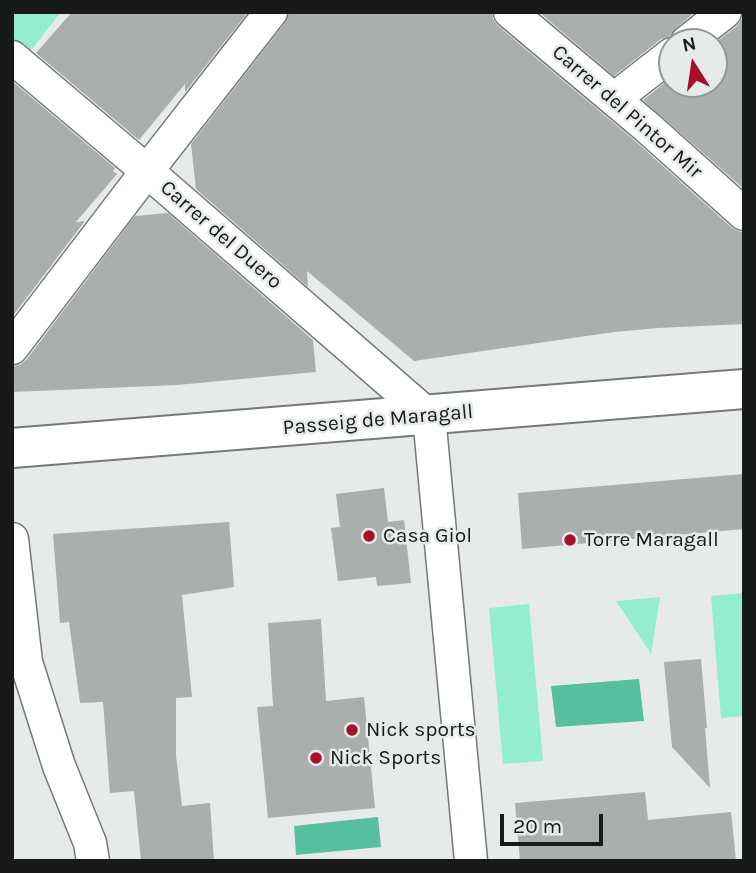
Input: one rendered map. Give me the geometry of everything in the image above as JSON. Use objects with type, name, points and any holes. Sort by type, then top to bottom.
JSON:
[{"type":"street","points":[[12,348],[271,12]]},
{"type":"street","name":"Carrer del Pintor Mir","points":[[510,12],[614,99],[744,214]]},
{"type":"street","points":[[705,28],[725,12]]},
{"type":"street","name":"Carrer del Duero","points":[[12,57],[147,170],[429,416]]},
{"type":"street","points":[[614,99],[658,65]]},
{"type":"street","name":"Passeig de Maragall","points":[[12,448],[744,390]]},
{"type":"street","points":[[429,416],[471,861]]},
{"type":"street","points":[[12,539],[26,662],[59,766],[90,843],[93,861]]},
{"type":"shaded area","points":[[12,12],[61,12],[24,59],[12,50]]},
{"type":"shaded area","points":[[744,593],[744,716],[721,718],[711,596]]},
{"type":"shaded area","points":[[660,597],[651,654],[616,601]]},
{"type":"shaded area","points":[[529,604],[543,761],[503,764],[489,608]]},
{"type":"shaded area","points":[[639,679],[644,721],[556,727],[551,686]]},
{"type":"shaded area","points":[[378,817],[381,847],[296,855],[294,826]]},
{"type":"building","points":[[72,12],[248,12],[185,92],[185,84],[139,140],[36,53]]},
{"type":"building","points":[[289,12],[492,12],[498,26],[635,141],[732,228],[744,232],[744,324],[614,332],[414,361],[307,271],[308,287],[196,189],[191,144],[285,23]]},
{"type":"building","points":[[539,12],[695,12],[676,28],[658,28],[658,41],[614,76]]},
{"type":"building","points":[[744,12],[744,189],[643,100],[658,88],[658,98],[728,98],[728,33],[742,19]]},
{"type":"building","points":[[12,81],[115,168],[113,171],[117,174],[76,222],[85,221],[12,317]]},
{"type":"building","points":[[168,213],[313,340],[316,372],[177,385],[12,392],[12,366],[20,365],[27,359],[135,216]]},
{"type":"building","name":"Torre Maragall","points":[[744,474],[744,529],[522,549],[518,493]]},
{"type":"building","name":"Casa Giol","points":[[384,488],[388,522],[404,520],[411,583],[377,586],[376,577],[338,581],[331,528],[340,527],[336,494]]},
{"type":"building","points":[[229,522],[234,587],[182,595],[192,697],[176,698],[176,755],[182,806],[210,803],[214,861],[141,861],[134,791],[110,793],[103,702],[80,703],[69,622],[60,623],[53,534]]},
{"type":"building","name":"Nick Sports","points":[[321,619],[326,701],[364,697],[375,808],[268,818],[257,707],[273,706],[268,623]]},
{"type":"building","points":[[701,659],[710,788],[672,747],[664,662]]},
{"type":"building","points":[[645,792],[648,820],[731,812],[736,861],[520,861],[515,803]]},
{"type":"place","name":"Casa Giol","points":[[369,536]]},
{"type":"place","name":"Torre Maragall","points":[[570,540]]},
{"type":"place","name":"Nick sports","points":[[352,730]]},
{"type":"place","name":"Nick Sports","points":[[316,758]]}]
